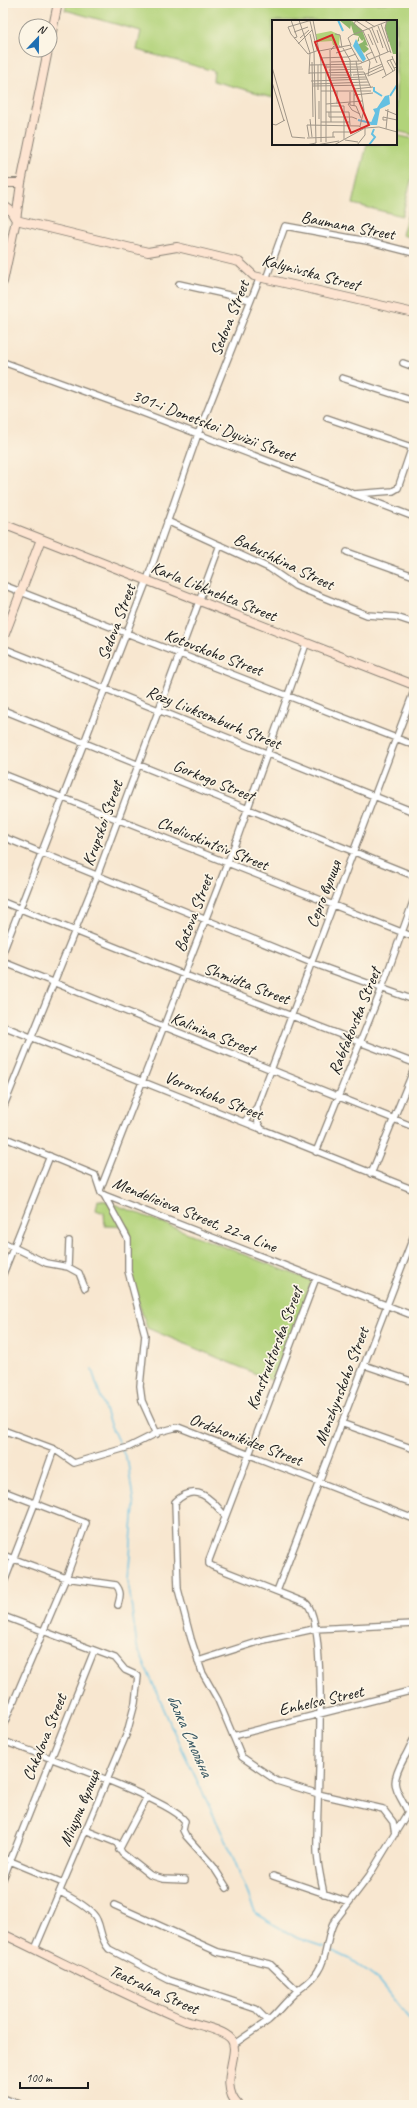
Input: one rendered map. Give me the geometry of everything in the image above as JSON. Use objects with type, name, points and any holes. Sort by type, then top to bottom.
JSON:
[{"type":"street","points":[[55,18],[58,3]]},
{"type":"street","points":[[3,282],[46,58]]},
{"type":"street","points":[[3,183],[21,183]]},
{"type":"street","points":[[3,205],[10,210],[16,220]]},
{"type":"street","name":"Kalynivska Street","points":[[16,220],[148,252],[178,247],[239,262],[254,276],[414,313]]},
{"type":"street","name":"Baumana Street","points":[[263,278],[285,226],[367,241],[414,253]]},
{"type":"street","name":"Sedova Street","points":[[3,952],[147,580],[198,434],[251,300],[263,278]]},
{"type":"street","points":[[179,284],[251,300]]},
{"type":"street","name":"301-i Donetskoi Dyvizii Street","points":[[3,362],[198,434],[414,517]]},
{"type":"street","points":[[403,364],[414,367]]},
{"type":"street","points":[[342,378],[414,401]]},
{"type":"street","points":[[327,418],[413,448]]},
{"type":"street","points":[[352,494],[393,491],[398,488],[413,448],[414,441]]},
{"type":"street","name":"Babushkina Street","points":[[167,521],[269,568],[294,586],[367,615],[396,617],[414,623]]},
{"type":"street","name":"Karla Libknehta Street","points":[[3,524],[200,600],[306,644],[414,685]]},
{"type":"street","points":[[3,639],[40,539]]},
{"type":"street","name":"Krupskoi Street","points":[[3,1108],[98,876],[220,545]]},
{"type":"street","points":[[347,552],[414,576]]},
{"type":"street","name":"Kotovskoho Street","points":[[3,585],[414,745]]},
{"type":"street","name":"Batova Street","points":[[102,1192],[143,1081],[248,809],[306,644]]},
{"type":"street","name":"Rozy Liuksemburh Street","points":[[3,648],[414,812]]},
{"type":"street","name":"Серго вулиця","points":[[244,1122],[257,1107],[414,691]]},
{"type":"street","name":"Gorkogo Street","points":[[3,710],[414,876]]},
{"type":"street","name":"Cheliuskintsiv Street","points":[[3,774],[414,937]]},
{"type":"street","points":[[3,837],[312,963],[414,1000]]},
{"type":"street","name":"Rabfakovska Street","points":[[316,1152],[382,988],[414,899]]},
{"type":"street","name":"Shmidta Street","points":[[3,902],[185,975],[414,1063]]},
{"type":"street","name":"Kalinina Street","points":[[3,962],[271,1071],[414,1127]]},
{"type":"street","name":"Vorovskoho Street","points":[[3,1026],[414,1190]]},
{"type":"street","points":[[371,1174],[414,1069]]},
{"type":"street","name":"Серго вулиця","points":[[257,1107],[258,1123],[262,1130]]},
{"type":"street","name":"Mendelieieva Street, 22-a Line","points":[[3,1137],[95,1175],[102,1192],[414,1316]]},
{"type":"street","points":[[3,1274],[50,1156]]},
{"type":"street","points":[[102,1192],[128,1239],[128,1271],[145,1335],[140,1386],[142,1401],[157,1434]]},
{"type":"street","name":"Menzhynskoho Street","points":[[277,1591],[387,1305],[411,1251],[414,1235]]},
{"type":"street","points":[[68,1267],[69,1241]]},
{"type":"street","points":[[3,1242],[14,1246],[46,1263],[68,1267],[79,1273],[85,1288]]},
{"type":"street","name":"Konstruktorska Street","points":[[277,1591],[209,1564],[209,1560],[247,1455],[316,1278]]},
{"type":"street","points":[[364,1365],[414,1382]]},
{"type":"street","points":[[341,1423],[414,1449]]},
{"type":"street","name":"Ordzhonikidze Street","points":[[3,1430],[54,1449],[74,1463],[129,1447],[157,1434],[178,1427],[414,1519]]},
{"type":"street","points":[[3,1585],[54,1449]]},
{"type":"street","points":[[3,1491],[86,1523],[66,1578],[3,1726]]},
{"type":"street","points":[[225,1516],[213,1501],[202,1494],[192,1493],[182,1495],[175,1502],[178,1589],[198,1661],[234,1736],[242,1757],[277,1781],[318,1794],[383,1809],[393,1822],[395,1834]]},
{"type":"street","points":[[3,1555],[66,1578],[116,1585],[121,1596],[118,1606]]},
{"type":"street","points":[[277,1591],[306,1603],[311,1607],[318,1639],[319,1714],[317,1850],[324,1894]]},
{"type":"street","points":[[3,1616],[94,1651]]},
{"type":"street","points":[[198,1661],[264,1640],[316,1629],[414,1624]]},
{"type":"street","name":"Міцули вулиця","points":[[35,1949],[127,1733],[135,1703],[138,1676],[125,1670],[115,1658],[94,1651]]},
{"type":"street","name":"Chkalova Street","points":[[3,1879],[94,1651]]},
{"type":"street","name":"Enhelsa Street","points":[[234,1736],[376,1701],[414,1690]]},
{"type":"street","points":[[408,1812],[394,1779],[398,1767],[414,1739]]},
{"type":"street","points":[[3,1741],[106,1780],[147,1797],[172,1810],[183,1818],[185,1821],[183,1830],[186,1836],[213,1866],[227,1888]]},
{"type":"street","points":[[119,1850],[147,1797]]},
{"type":"street","points":[[238,2105],[230,2091],[229,2084],[234,2045],[268,2020],[298,1991],[310,1983],[318,1972],[326,1953],[331,1928],[369,1876],[414,1802]]},
{"type":"street","points":[[85,1830],[117,1843],[119,1850],[150,1875],[163,1879],[185,1880]]},
{"type":"street","points":[[3,1858],[63,1883]]},
{"type":"street","points":[[273,1876],[349,1902]]},
{"type":"street","points":[[60,1892],[78,1902],[97,1919],[103,1941],[109,1949],[141,1967],[174,1982],[256,2009],[268,2020]]},
{"type":"street","points":[[114,1905],[212,1950],[270,1964],[298,1991]]},
{"type":"street","name":"Teatralna Street","points":[[3,1934],[182,2019],[223,2033],[231,2038],[234,2045]]},
{"type":"street","points":[[3,2098],[21,2105]]},
{"type":"green space","points":[[67,3],[414,3],[414,135],[397,131],[397,20],[272,20],[272,97],[213,81],[214,71],[137,50],[141,31],[65,10]]},
{"type":"green space","points":[[397,135],[414,139],[414,169],[402,216],[353,204],[367,145],[397,145]]},
{"type":"green space","points":[[414,191],[414,238],[402,235]]},
{"type":"green space","points":[[98,1200],[106,1201],[312,1281],[273,1381],[147,1328],[132,1283],[128,1227],[105,1226],[104,1213],[96,1210]]},
{"type":"waterway","name":"балка Смоляна","points":[[92,1370],[109,1422],[128,1463],[134,1506],[128,1580],[137,1647],[174,1732],[231,1852],[256,1914],[297,1938],[324,1947]]},
{"type":"waterway","name":"балка Смоляна","points":[[328,1949],[350,1959],[378,1980],[414,2025]]}]
